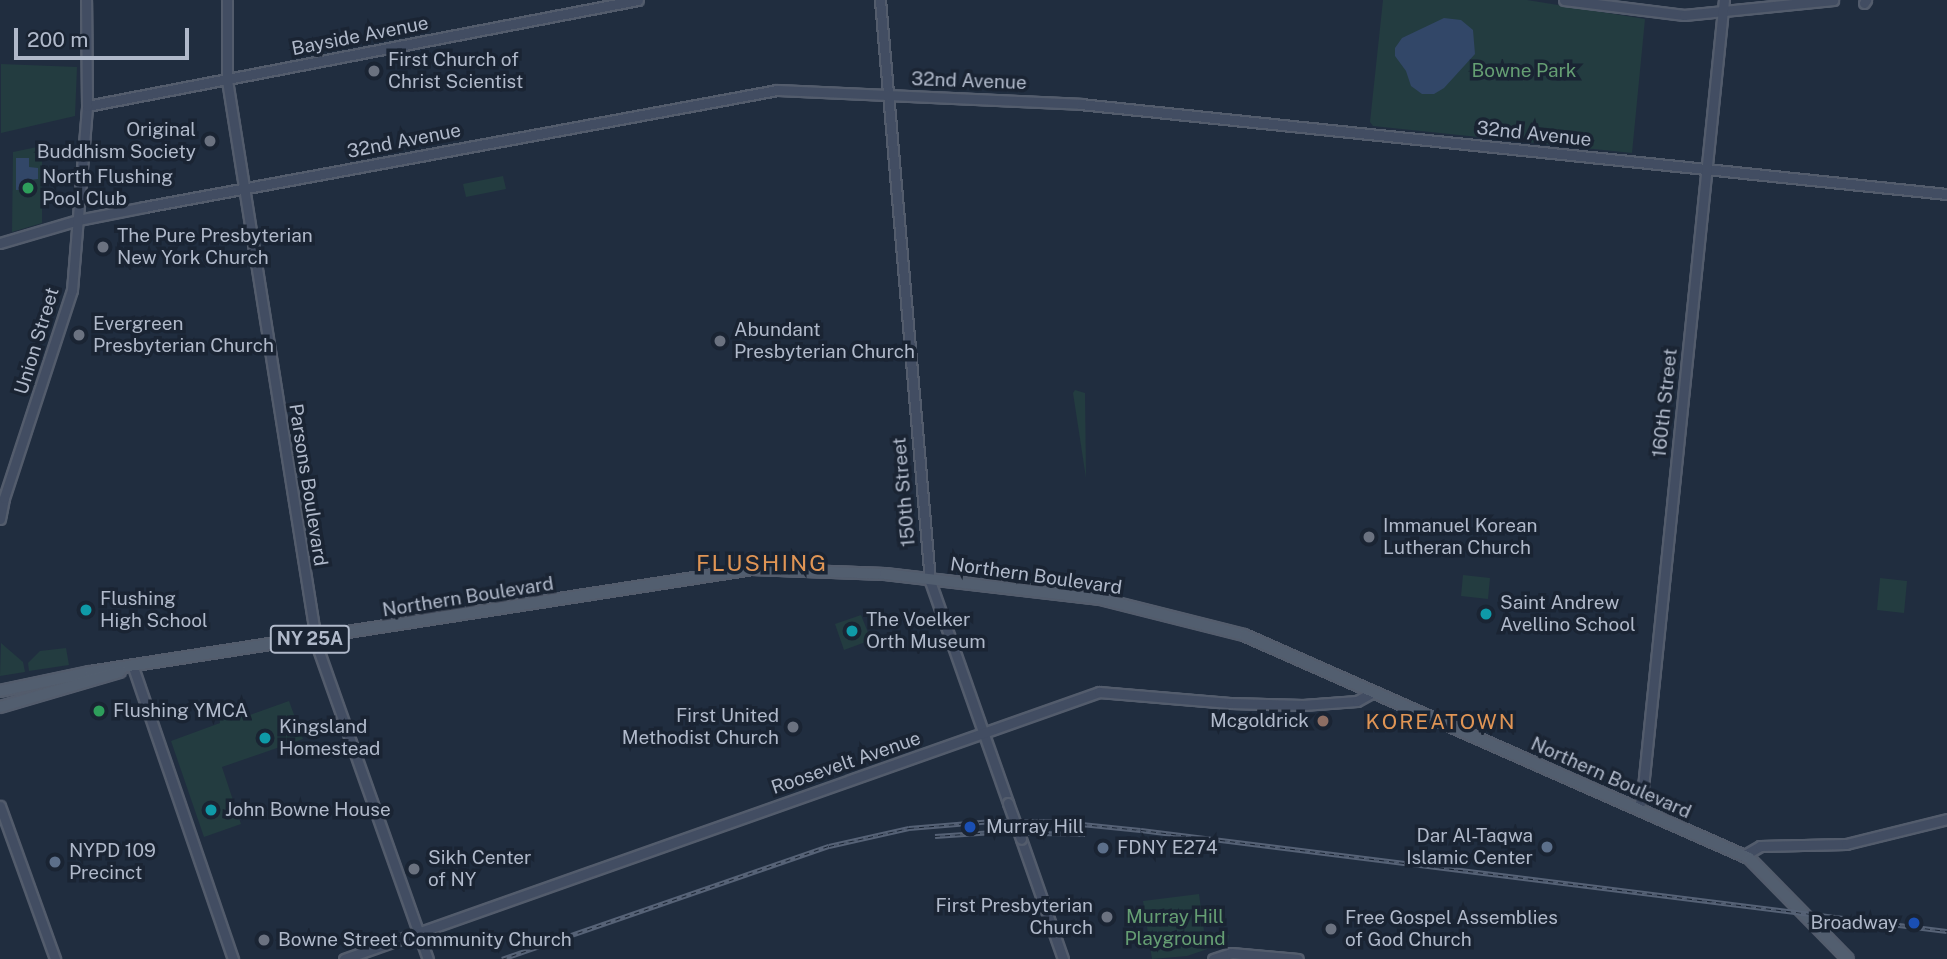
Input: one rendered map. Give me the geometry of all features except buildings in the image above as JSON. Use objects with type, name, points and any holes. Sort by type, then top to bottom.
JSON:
[{"type":"main road","name":"Northern Boulevard","points":[[0,691],[90,672],[752,569],[885,574],[1101,599],[1244,635],[1743,856],[1848,959]]},
{"type":"main road","name":"Northern Boulevard","points":[[0,707],[133,667]]},
{"type":"street","name":"Union Street","points":[[0,519],[11,476],[72,290],[88,106],[86,0]]},
{"type":"street","name":"Parsons Boulevard","points":[[227,0],[227,79],[316,638],[428,959]]},
{"type":"street","name":"Bayside Avenue","points":[[88,106],[638,0]]},
{"type":"street","name":"150th Street","points":[[880,0],[930,579],[1063,959]]},
{"type":"street","points":[[1564,0],[1653,13],[1723,14],[1833,0]]},
{"type":"street","name":"160th Street","points":[[1638,809],[1644,785],[1724,0]]},
{"type":"street","name":"32nd Avenue","points":[[0,243],[78,220],[761,91],[1080,104],[1947,194]]},
{"type":"street","points":[[133,667],[233,959]]},
{"type":"street","name":"Roosevelt Avenue","points":[[344,959],[1099,692],[1230,703],[1303,705],[1357,701],[1373,692]]},
{"type":"street","points":[[0,806],[55,959]]},
{"type":"street","points":[[1743,856],[1760,846],[1846,844],[1947,819]]},
{"type":"street","points":[[1213,959],[1231,953],[1298,959]]},
{"type":"green space","name":"Bowne Park","points":[[1383,0],[1527,0],[1645,19],[1632,153],[1373,126],[1370,122]]},
{"type":"green space","points":[[1,64],[77,67],[75,116],[1,133]]},
{"type":"green space","name":"North Flushing Pool Club","points":[[47,145],[47,151],[42,153],[42,223],[12,232],[13,152]]},
{"type":"green space","points":[[503,176],[506,189],[466,197],[463,184]]},
{"type":"green space","points":[[1075,390],[1085,393],[1086,478],[1073,393]]},
{"type":"green space","points":[[1463,575],[1490,578],[1488,599],[1461,596]]},
{"type":"green space","points":[[1880,578],[1907,581],[1904,613],[1877,610]]},
{"type":"green space","name":"The Voelker Orth Museum","points":[[861,615],[871,640],[844,650],[835,624]]},
{"type":"green space","points":[[1,643],[23,662],[25,672],[0,676]]},
{"type":"green space","points":[[66,648],[69,665],[29,671],[28,663],[40,651]]},
{"type":"green space","points":[[289,701],[303,739],[222,767],[241,824],[204,837],[171,741],[220,723],[219,717],[244,708],[247,716]]},
{"type":"green space","name":"Murray Hill Playground","points":[[1199,894],[1204,931],[1229,935],[1228,942],[1187,956],[1152,959],[1143,901]]},
{"type":"water","points":[[1444,18],[1461,20],[1473,30],[1475,54],[1444,88],[1434,94],[1422,94],[1411,86],[1406,71],[1395,56],[1395,48],[1402,38]]},
{"type":"water","points":[[16,158],[29,158],[29,167],[38,168],[38,179],[29,180],[29,189],[16,190]]},
{"type":"railway","points":[[502,959],[829,846],[909,828],[993,821],[1052,821],[1141,830],[1947,931]]},
{"type":"railway","points":[[935,836],[994,832],[1085,834]]},
{"type":"place","name":"First Church of Christ Scientist","points":[[374,71]]},
{"type":"place","name":"Original Buddhism Society","points":[[210,141]]},
{"type":"place","name":"North Flushing Pool Club","points":[[28,188]]},
{"type":"place","name":"The Pure Presbyterian New York Church","points":[[103,247]]},
{"type":"place","name":"Evergreen Presbyterian Church","points":[[79,335]]},
{"type":"place","name":"Abundant Presbyterian Church","points":[[720,341]]},
{"type":"place","name":"Immanuel Korean Lutheran Church","points":[[1369,537]]},
{"type":"place","name":"Flushing High School","points":[[86,610]]},
{"type":"place","name":"Saint Andrew Avellino School","points":[[1486,614]]},
{"type":"place","name":"The Voelker Orth Museum","points":[[852,631]]},
{"type":"place","name":"Flushing YMCA","points":[[99,711]]},
{"type":"place","name":"Mcgoldrick","points":[[1323,721]]},
{"type":"place","name":"First United Methodist Church","points":[[793,727]]},
{"type":"place","name":"Kingsland Homestead","points":[[265,738]]},
{"type":"place","name":"John Bowne House","points":[[211,810]]},
{"type":"place","name":"Murray Hill","points":[[970,827]]},
{"type":"place","name":"Dar Al-Taqwa Islamic Center","points":[[1547,847]]},
{"type":"place","name":"FDNY E274","points":[[1103,848]]},
{"type":"place","name":"NYPD 109 Precinct","points":[[55,862]]},
{"type":"place","name":"Sikh Center of NY","points":[[414,869]]},
{"type":"place","name":"First Presbyterian Church","points":[[1107,917]]},
{"type":"place","name":"Broadway","points":[[1914,923]]},
{"type":"place","name":"Free Gospel Assemblies of God Church","points":[[1331,929]]},
{"type":"place","name":"Bowne Street Community Church","points":[[264,940]]},
{"type":"district","name":"FLUSHING","points":[[762,563]]},
{"type":"district","name":"KOREATOWN","points":[[1441,722]]}]
